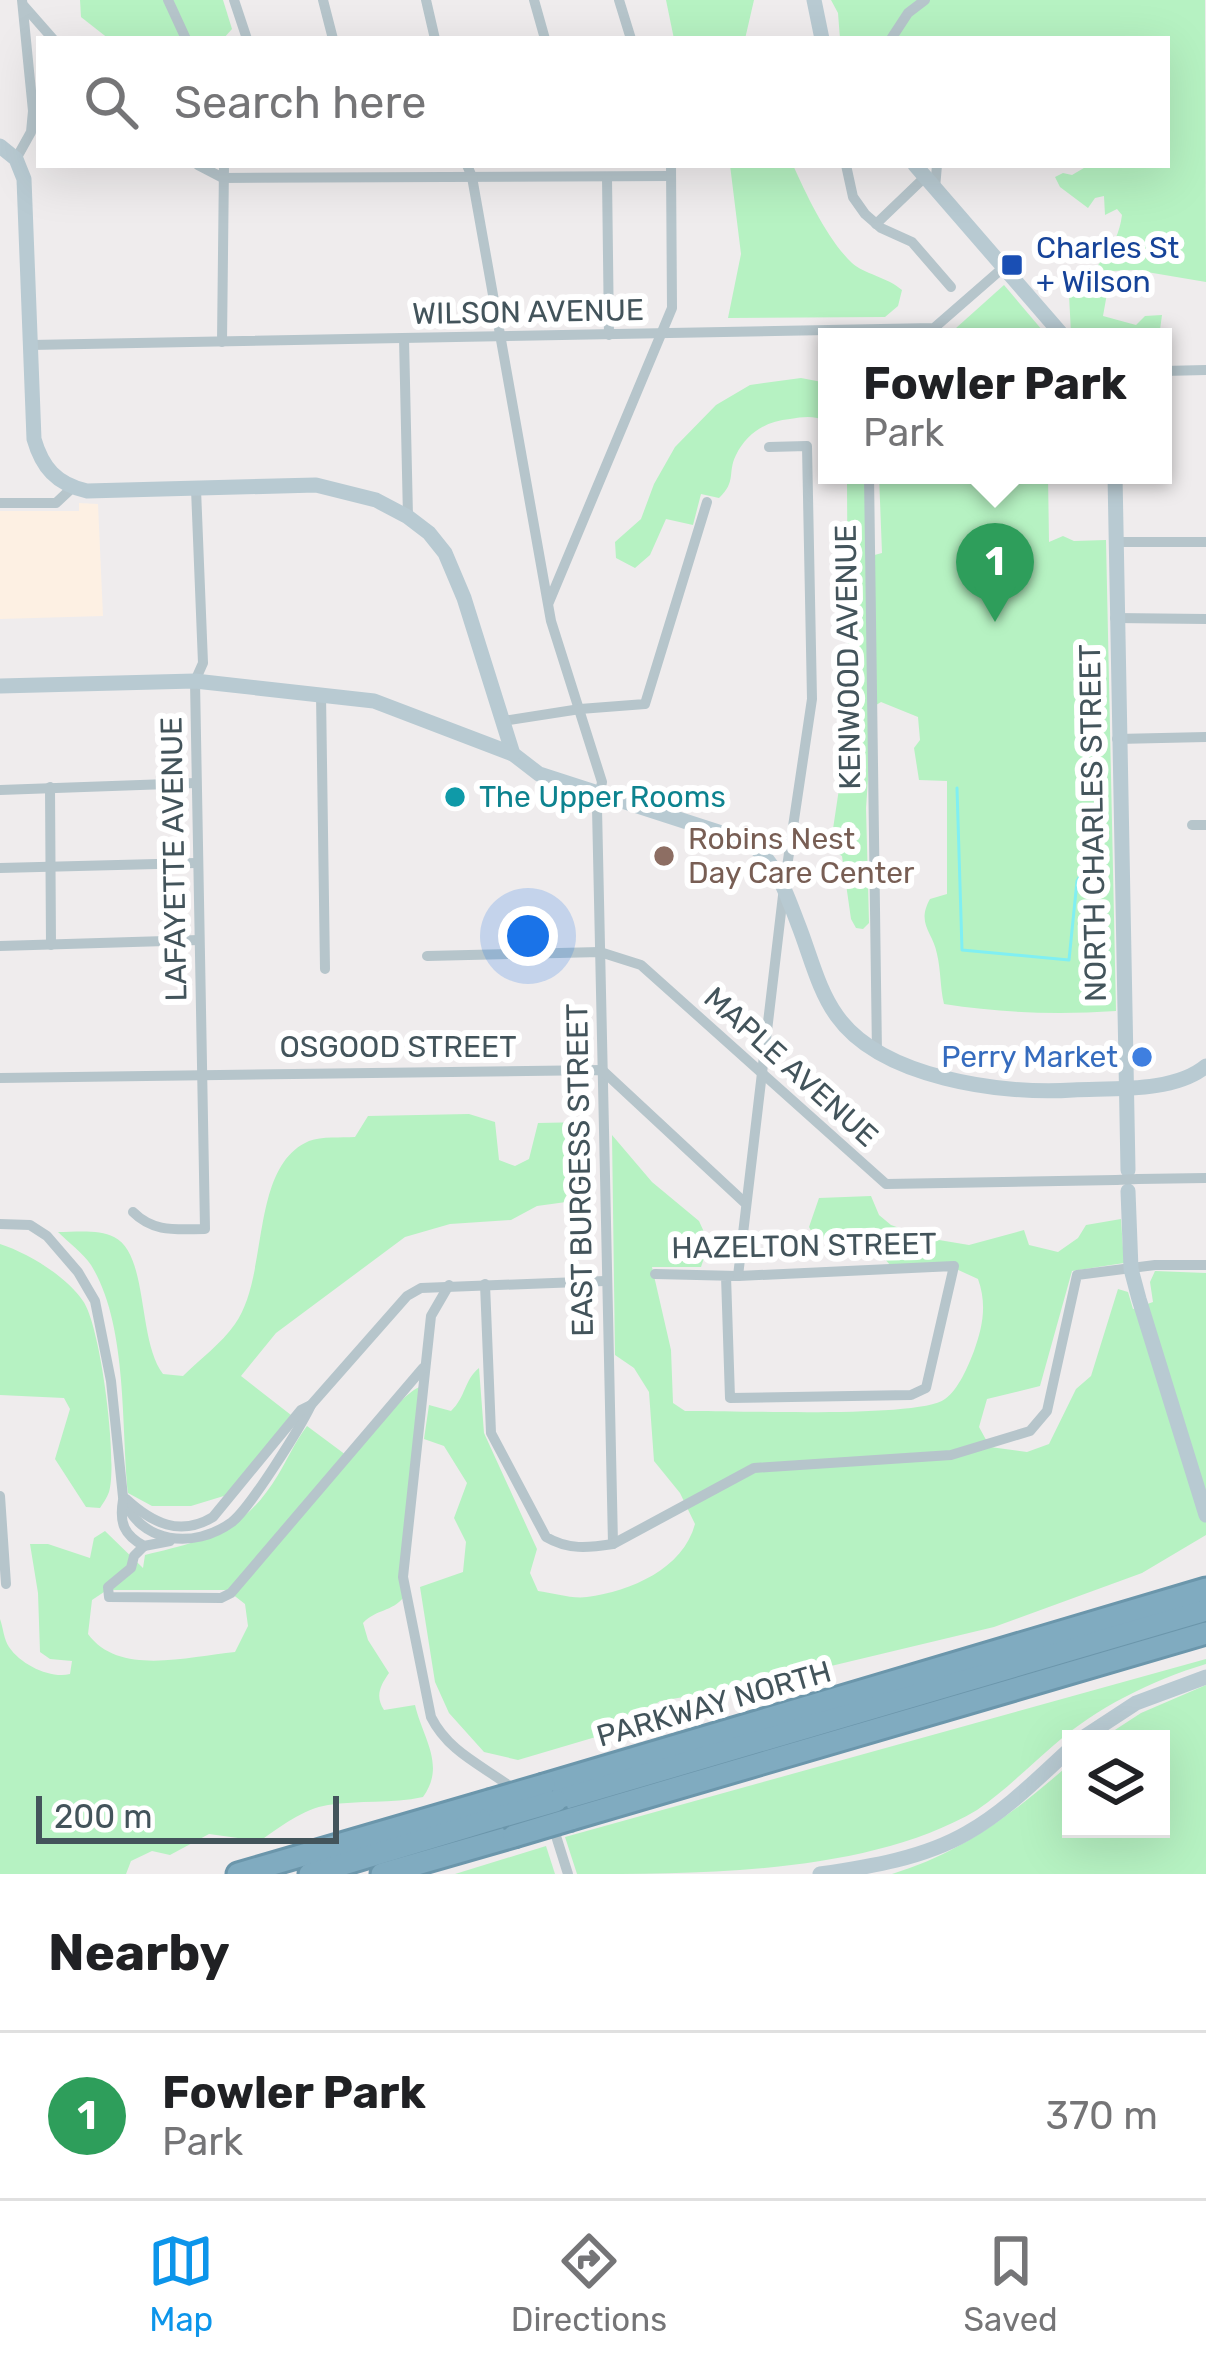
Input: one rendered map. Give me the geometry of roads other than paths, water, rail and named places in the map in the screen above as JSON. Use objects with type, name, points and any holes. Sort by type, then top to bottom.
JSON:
[{"type":"highway","name":"PARKWAY NORTH","points":[[382,1874],[514,1836],[557,1801],[1206,1589]]},
{"type":"highway","points":[[557,1801],[1206,1610]]},
{"type":"highway","name":"PARKWAY NORTH","points":[[238,1874],[1049,1680],[1206,1633]]},
{"type":"highway","points":[[1049,1680],[1070,1683],[1206,1647]]},
{"type":"highway","points":[[310,1874],[495,1809]]},
{"type":"street","points":[[167,0],[185,36]]},
{"type":"street","points":[[234,0],[246,36]]},
{"type":"street","points":[[322,0],[332,36]]},
{"type":"street","points":[[426,0],[434,36]]},
{"type":"street","points":[[534,0],[544,36]]},
{"type":"street","points":[[619,0],[631,36]]},
{"type":"street","points":[[814,0],[821,36]]},
{"type":"street","points":[[893,36],[908,13],[926,0]]},
{"type":"street","points":[[22,3],[50,36]]},
{"type":"street","points":[[16,159],[31,132],[33,111],[22,3]]},
{"type":"street","points":[[0,146],[16,159],[24,179],[34,439],[50,474],[87,491],[316,485],[376,500],[408,517],[446,553],[513,754]]},
{"type":"street","points":[[285,168],[287,178]]},
{"type":"street","points":[[847,168],[853,197],[876,224],[912,242],[951,287]]},
{"type":"street","points":[[222,341],[223,171],[287,178],[368,171],[576,171],[607,177],[671,171],[672,308],[548,605]]},
{"type":"street","name":"EAST BURGESS STREET","points":[[470,171],[548,605],[601,775],[605,1281],[613,1544]]},
{"type":"street","points":[[876,224],[928,174],[1056,328]]},
{"type":"street","points":[[607,177],[609,335]]},
{"type":"street","name":"WILSON AVENUE","points":[[934,328],[1004,267]]},
{"type":"street","name":"WILSON AVENUE","points":[[31,345],[818,333]]},
{"type":"street","points":[[404,338],[408,517]]},
{"type":"street","points":[[1172,371],[1206,370]]},
{"type":"street","points":[[732,1276],[812,699],[807,446],[770,447]]},
{"type":"street","name":"KENWOOD AVENUE","points":[[869,484],[877,1054]]},
{"type":"street","name":"NORTH CHARLES STREET","points":[[1114,484],[1132,1269],[1206,1515]]},
{"type":"street","points":[[0,502],[56,503],[72,488]]},
{"type":"street","name":"LAFAYETTE AVENUE","points":[[133,1212],[158,1229],[205,1229],[195,681],[203,663],[196,489]]},
{"type":"street","points":[[502,721],[645,704],[707,502]]},
{"type":"street","points":[[1115,542],[1206,542]]},
{"type":"street","points":[[1115,617],[1206,619]]},
{"type":"street","points":[[0,686],[195,681],[374,701],[513,754],[539,774],[746,841],[763,851],[784,887],[826,997],[852,1033],[877,1054],[930,1075],[1048,1092],[1178,1080],[1206,1066]]},
{"type":"street","points":[[321,694],[325,969]]},
{"type":"street","points":[[1118,739],[1206,737]]},
{"type":"street","points":[[0,790],[196,783]]},
{"type":"street","points":[[50,787],[51,945]]},
{"type":"street","points":[[1192,825],[1206,824]]},
{"type":"street","points":[[0,868],[196,863]]},
{"type":"street","points":[[0,946],[199,940]]},
{"type":"street","name":"MAPLE AVENUE","points":[[427,956],[600,952],[641,964],[886,1184],[1206,1178]]},
{"type":"street","points":[[602,1070],[744,1202]]},
{"type":"street","name":"OSGOOD STREET","points":[[0,1078],[602,1070]]},
{"type":"street","points":[[0,1224],[30,1225],[47,1236],[78,1272],[94,1301],[111,1381],[122,1526],[144,1546]]},
{"type":"street","points":[[485,1284],[490,1433],[546,1537],[573,1547],[613,1544],[743,1472],[765,1465],[974,1450],[1018,1437],[1047,1411],[1077,1275],[1155,1264],[1206,1265]]},
{"type":"street","name":"HAZELTON STREET","points":[[655,1274],[732,1276],[954,1267],[926,1388],[911,1395],[730,1398],[732,1276]]},
{"type":"street","points":[[424,1366],[231,1594],[221,1598],[109,1597],[108,1587],[131,1568],[144,1546],[202,1536],[235,1520],[311,1405],[407,1296],[428,1286],[605,1281]]},
{"type":"street","points":[[449,1285],[431,1316],[403,1577],[431,1718],[455,1750],[542,1811],[568,1874]]},
{"type":"street","points":[[123,1497],[159,1523],[176,1528],[200,1525],[223,1508],[301,1410],[311,1405]]},
{"type":"street","points":[[0,1496],[6,1584]]},
{"type":"street","points":[[123,1497],[128,1511],[146,1529],[173,1540]]},
{"type":"street","points":[[1095,1730],[1136,1703],[1206,1677]]},
{"type":"street","points":[[820,1874],[910,1856],[964,1835],[1001,1810],[1062,1756]]},
{"type":"waterway","points":[[957,788],[962,950],[1069,960],[1077,881],[1096,850],[1105,768]]},
{"type":"place","name":"Charles St + Wilson","points":[[1012,265]]},
{"type":"place","name":"Fowler Park","points":[[995,622]]},
{"type":"place","name":"The Upper Rooms","points":[[455,797]]},
{"type":"place","name":"Robins Nest Day Care Center","points":[[664,856]]},
{"type":"place","name":"Perry Market","points":[[1142,1057]]}]
